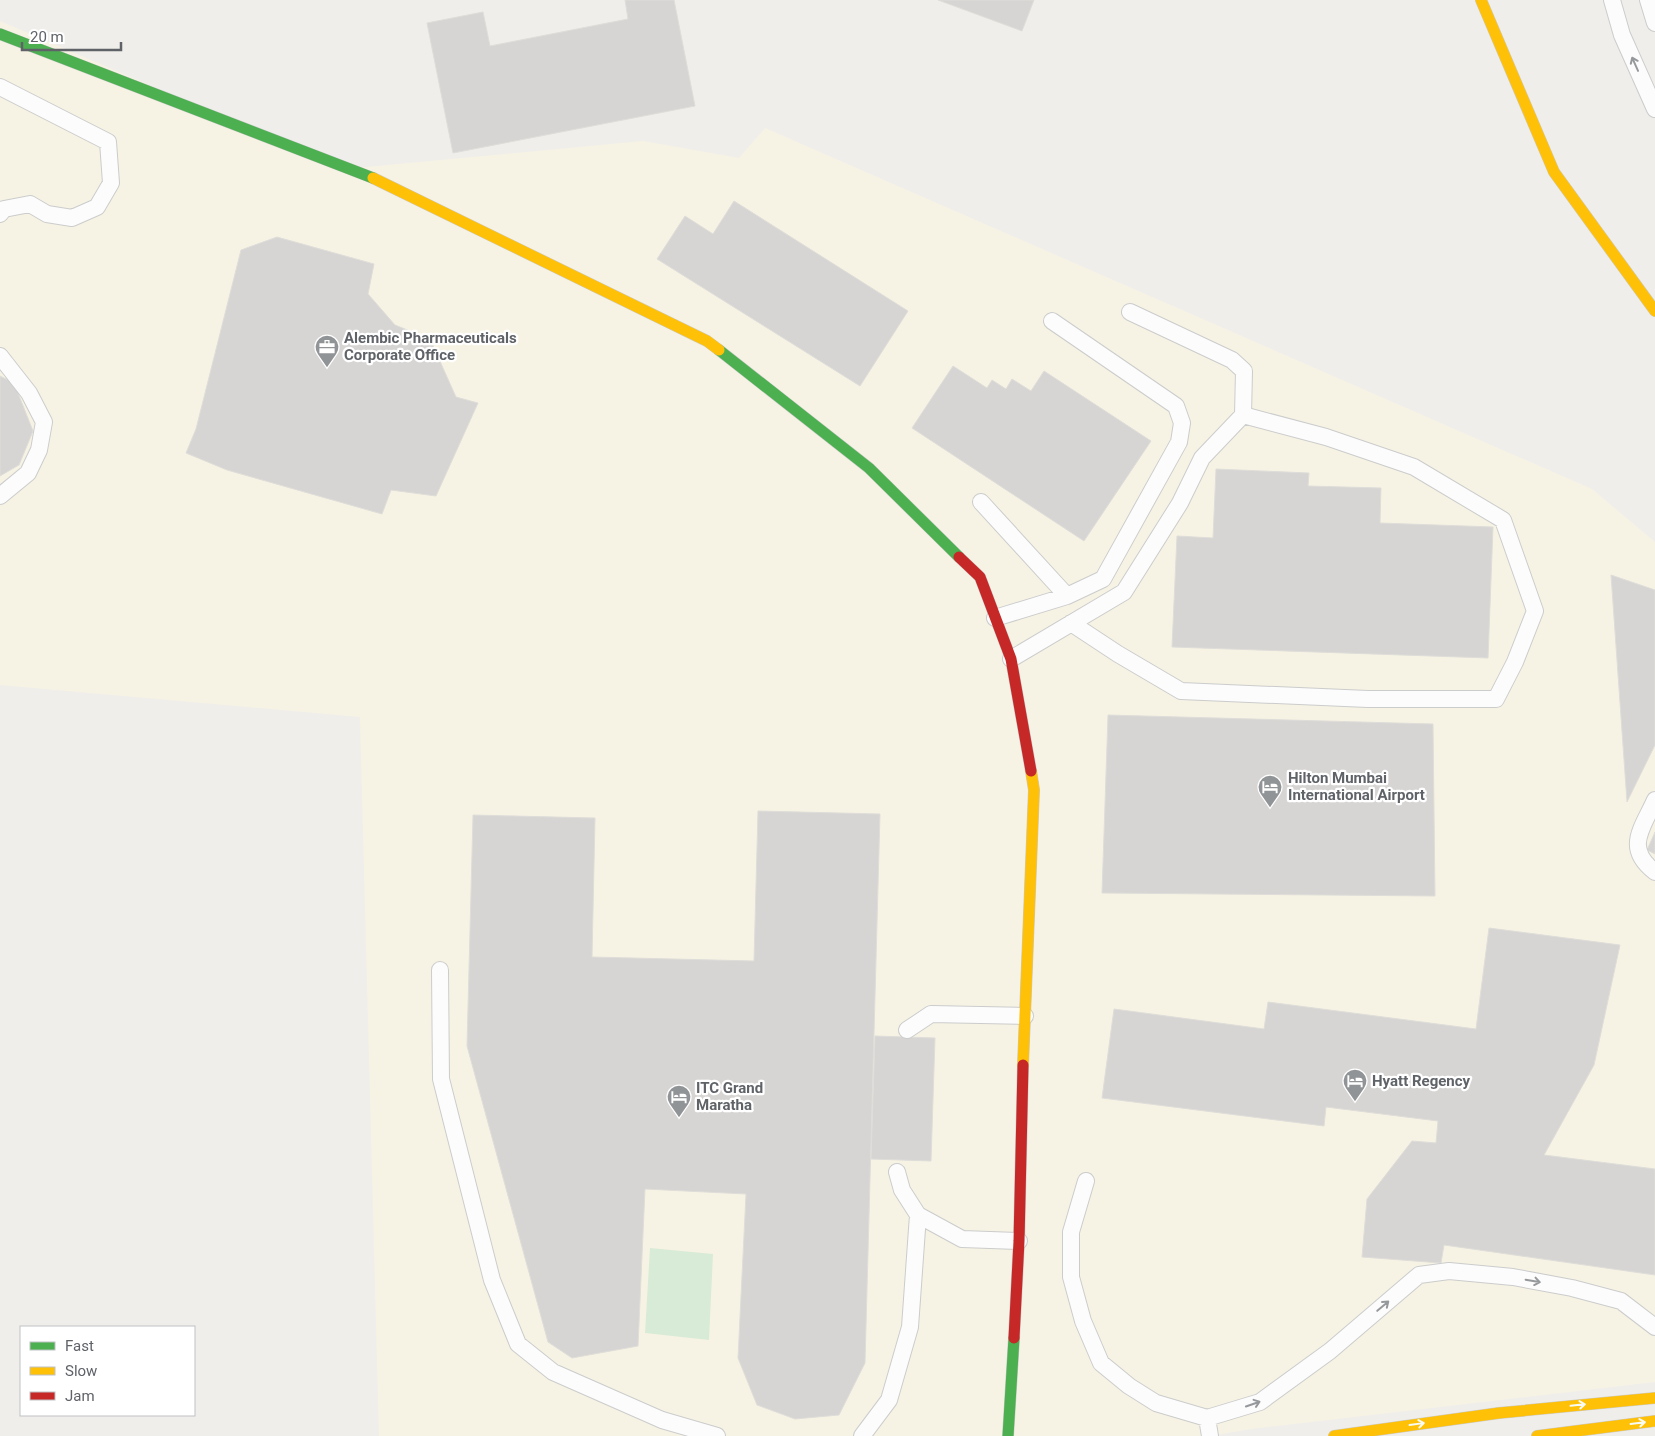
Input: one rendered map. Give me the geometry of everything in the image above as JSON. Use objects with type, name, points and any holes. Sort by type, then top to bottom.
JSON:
[{"type":"street","points":[[1481,0],[1554,172],[1655,311]]},
{"type":"street","points":[[0,34],[367,175],[708,341],[869,468],[980,577],[1011,659],[1034,790],[1019,1242],[1008,1436]]},
{"type":"street","points":[[1334,1436],[1499,1413],[1655,1398]]},
{"type":"street","points":[[1537,1436],[1655,1421]]},
{"type":"lane","points":[[1612,0],[1622,35],[1655,109]]},
{"type":"lane","points":[[1648,0],[1655,23]]},
{"type":"lane","points":[[0,87],[108,142],[111,184],[97,207],[72,218],[48,214],[30,204],[4,208],[0,214]]},
{"type":"lane","points":[[1011,659],[1124,592],[1180,504],[1202,458],[1243,415],[1244,371],[1232,360],[1130,312]]},
{"type":"lane","points":[[995,618],[1067,596],[1103,579],[1179,442],[1182,423],[1176,406],[1052,322]]},
{"type":"lane","points":[[0,356],[29,393],[44,422],[39,450],[28,473],[0,496]]},
{"type":"lane","points":[[1071,623],[1118,654],[1182,690],[1368,699],[1496,699],[1515,662],[1535,611],[1503,520],[1414,467],[1326,437],[1243,415]]},
{"type":"lane","points":[[981,502],[1067,596]]},
{"type":"lane","points":[[1655,800],[1637,840],[1638,853],[1646,865],[1655,872]]},
{"type":"lane","points":[[440,970],[441,1079],[492,1280],[518,1344],[553,1372],[662,1420],[717,1436]]},
{"type":"lane","points":[[908,1030],[931,1014],[1025,1016]]},
{"type":"lane","points":[[897,1172],[902,1190],[918,1215],[962,1239],[1019,1242]]},
{"type":"lane","points":[[1086,1181],[1071,1232],[1071,1277],[1083,1321],[1102,1363],[1129,1386],[1156,1403],[1207,1418],[1260,1402],[1330,1351],[1419,1275],[1449,1271],[1514,1277],[1572,1288],[1621,1301],[1655,1327]]},
{"type":"lane","points":[[862,1436],[889,1400],[910,1327],[918,1215]]},
{"type":"lane","points":[[1207,1418],[1210,1436]]},
{"type":"shaded area","points":[[0,21],[345,169],[643,141],[739,158],[765,128],[1592,489],[1655,542],[1655,1382],[1251,1429],[1210,1436],[379,1436],[360,717],[0,685]]},
{"type":"green space","points":[[650,1248],[713,1254],[709,1340],[645,1333]]},
{"type":"building","points":[[625,0],[674,0],[695,106],[453,153],[427,23],[483,12],[490,46],[628,19]]},
{"type":"building","points":[[938,0],[1034,0],[1022,31]]},
{"type":"building","points":[[734,201],[908,311],[860,386],[657,259],[685,216],[713,234]]},
{"type":"building","name":"Alembic Pharmaceuticals Corporate Office","points":[[277,237],[374,264],[368,294],[395,325],[430,339],[456,397],[478,403],[436,496],[391,490],[382,514],[227,470],[186,453],[196,429],[241,250]]},
{"type":"building","points":[[953,366],[987,388],[992,380],[1006,389],[1012,379],[1031,391],[1044,371],[1151,441],[1084,541],[912,428]]},
{"type":"building","points":[[0,376],[14,383],[33,431],[19,465],[0,476]]},
{"type":"building","points":[[1216,469],[1309,473],[1308,486],[1381,488],[1380,523],[1493,527],[1488,658],[1172,647],[1177,536],[1213,538]]},
{"type":"building","points":[[1611,575],[1655,590],[1655,745],[1627,802]]},
{"type":"building","name":"Hilton Mumbai International Airport","points":[[1108,715],[1433,724],[1435,896],[1102,893]]},
{"type":"building","name":"ITC Grand Maratha","points":[[758,811],[880,814],[865,1363],[839,1415],[795,1419],[757,1405],[738,1358],[746,1194],[645,1189],[638,1346],[572,1358],[548,1342],[467,1046],[473,815],[595,818],[592,957],[754,961]]},
{"type":"building","points":[[1655,832],[1655,854],[1647,850]]},
{"type":"building","name":"Hyatt Regency","points":[[1489,928],[1620,945],[1594,1065],[1544,1155],[1655,1169],[1655,1275],[1444,1245],[1441,1263],[1362,1257],[1367,1199],[1412,1141],[1436,1143],[1438,1121],[1326,1107],[1324,1126],[1102,1098],[1114,1009],[1264,1029],[1268,1002],[1476,1029]]},
{"type":"building","points":[[875,1036],[935,1038],[931,1161],[871,1159]]},
{"type":"traffic: fast","points":[[0,34],[373,178]]},
{"type":"traffic: fast","points":[[719,350],[869,468],[959,557]]},
{"type":"traffic: fast","points":[[1008,1436],[1014,1338]]},
{"type":"traffic: slow","points":[[1481,0],[1554,172],[1655,311]]},
{"type":"traffic: slow","points":[[373,178],[707,341],[719,350]]},
{"type":"traffic: slow","points":[[1023,1065],[1034,790],[1031,771]]},
{"type":"traffic: slow","points":[[1334,1436],[1499,1413],[1655,1398]]},
{"type":"traffic: slow","points":[[1537,1436],[1655,1421]]},
{"type":"traffic: jam","points":[[959,557],[980,577],[1011,659],[1031,771]]},
{"type":"traffic: jam","points":[[1014,1338],[1019,1241],[1023,1065]]},
{"type":"place","name":"Alembic Pharmaceuticals Corporate Office","points":[[327,368]]},
{"type":"place","name":"Hilton Mumbai International Airport","points":[[1270,808]]},
{"type":"place","name":"Hyatt Regency","points":[[1355,1102]]},
{"type":"place","name":"ITC Grand Maratha","points":[[679,1118]]}]
